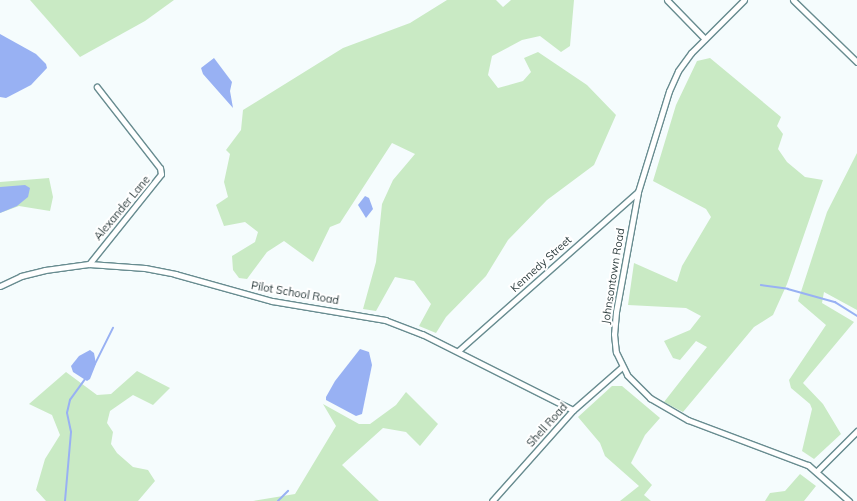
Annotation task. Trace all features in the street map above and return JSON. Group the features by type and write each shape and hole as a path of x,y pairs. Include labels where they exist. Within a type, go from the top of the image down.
{"street":[{"path":"667,0 705,39"},
{"name":"Johnsontown Road","path":"744,0 684,62 669,91 638,192 614,334 616,352 622,367 644,393 668,410 710,429 799,460 818,471 849,501"},
{"path":"793,0 857,62"},
{"name":"Alexander Lane","path":"88,264 161,174 160,168 97,87"},
{"name":"Kennedy Street","path":"458,351 638,192"},
{"name":"Pilot School Road","path":"0,286 21,276 45,270 88,264 146,268 204,281 272,301 385,320 458,351 573,410"},
{"name":"Shell Road","path":"492,501 573,410 622,367"},
{"path":"818,471 857,431"}],"green space":[{"path":"30,0 174,0 145,21 80,57"},
{"path":"447,0 496,0 503,7 511,0 574,0 570,46 561,52 540,36 522,40 492,56 488,75 498,88 523,81 531,72 524,58 538,52 587,85 616,115 594,165 547,200 508,240 486,276 446,317 436,333 419,326 431,304 414,281 395,277 376,311 363,309 376,262 382,204 393,180 415,154 392,143 340,223 330,227 313,262 284,241 267,252 247,279 239,278 233,270 232,256 255,242 258,232 245,222 224,226 216,205 228,197 224,182 230,154 226,150 241,130 243,110 343,48 410,23"},
{"path":"710,58 781,117 777,126 783,134 778,149 787,162 805,177 823,180 787,284 773,315 754,327 683,412 664,402 707,347 696,341 680,360 673,358 664,341 690,330 701,316 686,308 628,305 634,263 677,282 682,266 711,217 706,209 653,181 676,105 697,61"},
{"path":"857,153 857,310 824,292 822,303 854,322 803,383 823,404 841,434 814,459 802,451 812,409 810,404 791,388 789,380 826,325 798,301 827,212"},
{"path":"49,178 53,197 50,211 19,206 0,213 0,182"},
{"path":"137,371 170,388 153,405 133,395 110,411 107,423 113,432 111,444 117,453 133,467 148,470 155,481 138,501 46,501 36,490 45,459 60,435 52,415 29,404 66,372 97,395 111,394"},
{"path":"612,386 622,386 660,418 645,435 631,463 652,485 644,495 651,501 620,501 639,486 605,456 600,443 578,417"},
{"path":"406,392 438,424 420,446 406,432 383,428 342,465 379,501 253,501 295,494 336,426 323,404 359,424 370,424 396,405"},
{"path":"800,474 816,486 804,501 765,501 770,493 785,491"}],"water":[{"path":"0,34 36,54 46,64 47,68 31,85 6,98 0,97"},
{"path":"214,58 232,82 230,91 233,108 203,74 201,68"},
{"path":"25,185 30,188 28,197 17,206 0,213 0,187"},
{"path":"365,196 369,198 373,209 366,218 358,205"},
{"path":"360,349 369,352 372,365 362,414 356,416 326,400 326,397 335,381"},
{"path":"90,350 94,353 96,364 90,379 87,381 73,372 71,366 79,356"}],"waterway":[{"path":"761,285 788,289 835,302 857,316"},
{"path":"95,364 113,328"},
{"path":"65,501 71,432 67,413 70,400 85,379"},
{"path":"278,501 288,491"}]}
